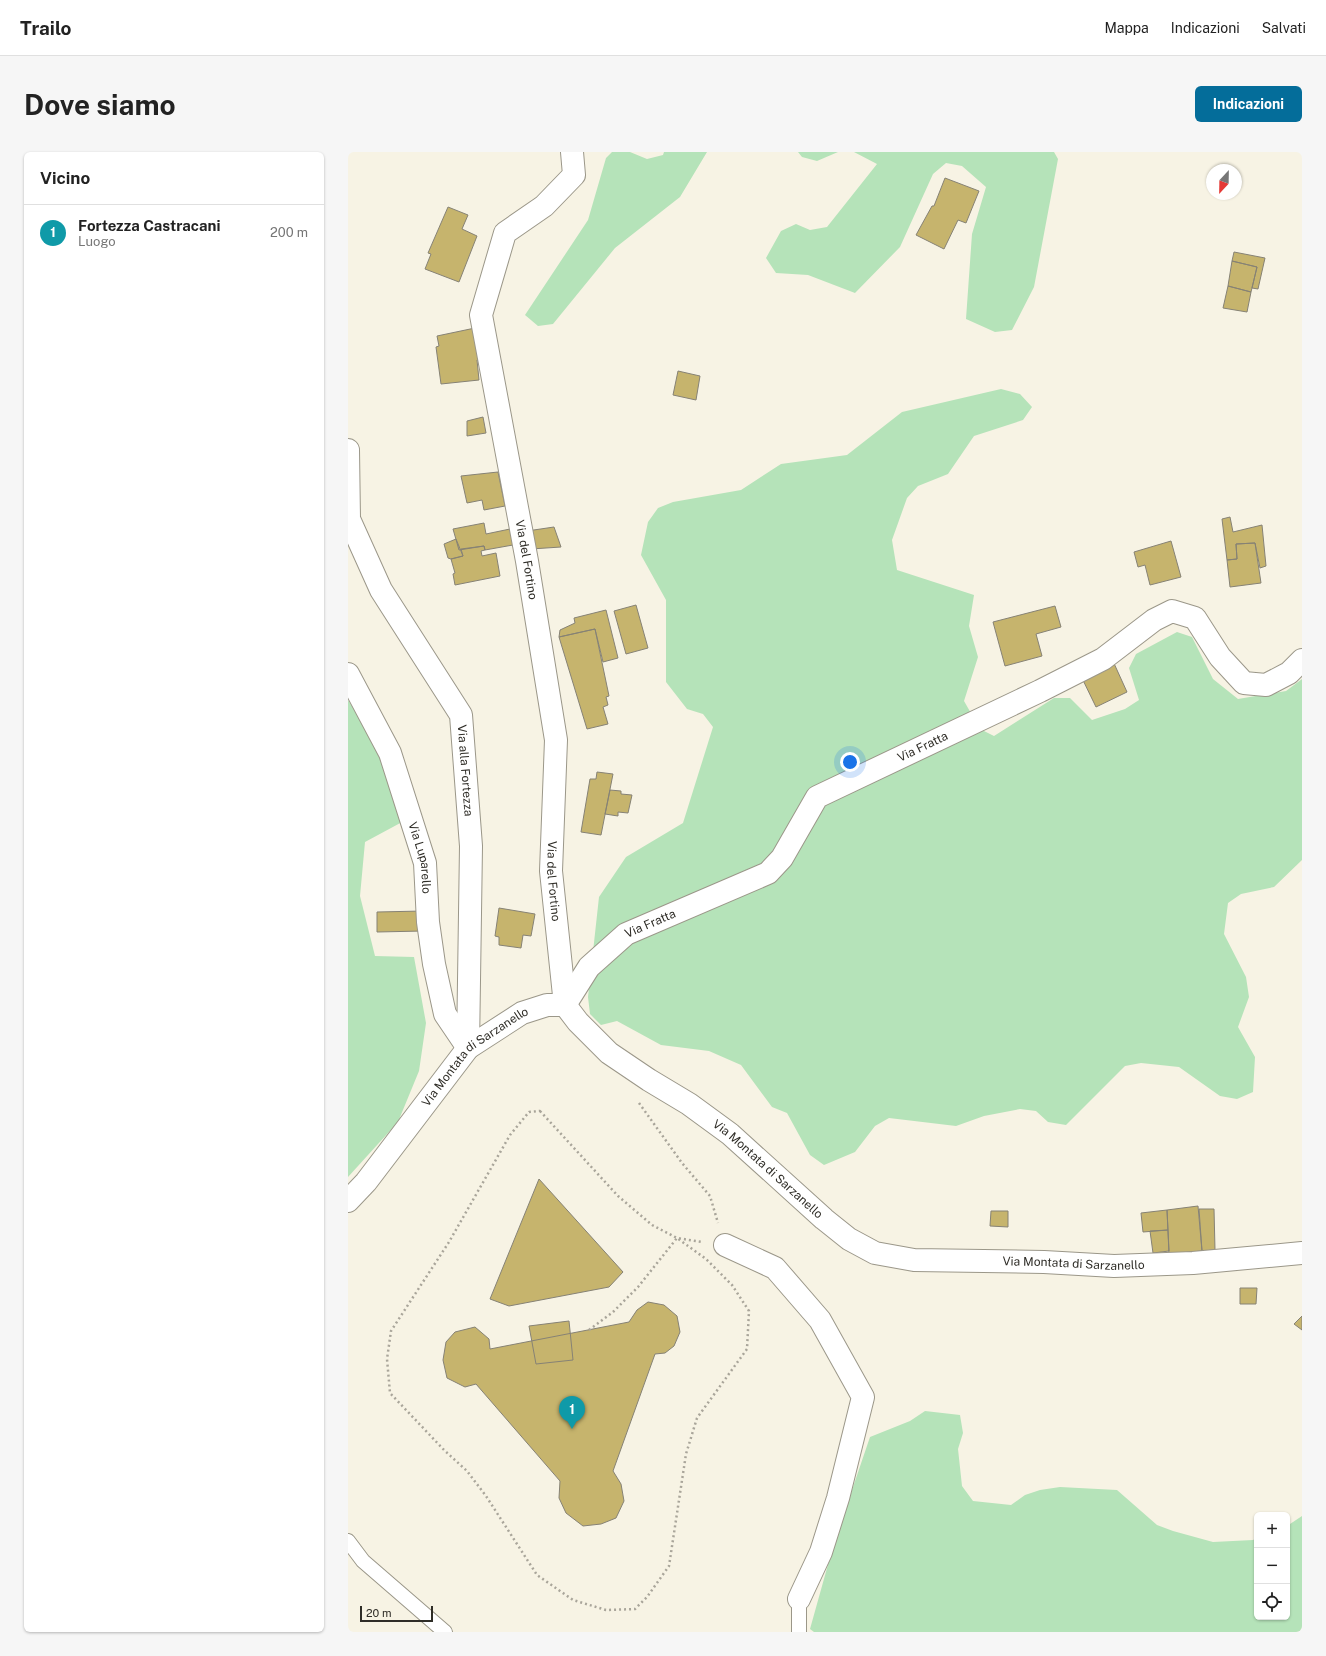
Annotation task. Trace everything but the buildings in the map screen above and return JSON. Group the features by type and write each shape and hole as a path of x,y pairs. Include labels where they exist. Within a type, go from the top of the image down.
{"street":[{"name":"Via del Fortino","path":"565,1005 551,871 556,740 527,560 481,315 505,233 544,206 574,175 572,152"},
{"name":"Via alla Fortezza","path":"348,450 349,519 381,590 461,715 471,846 468,1048"},
{"name":"Via Fratta","path":"565,1005 589,967 626,934 768,873 782,858 817,797 1040,691 1104,658 1154,620 1172,611 1195,618 1220,657 1244,683 1266,685 1288,673 1302,660"},
{"name":"Via Luparello","path":"348,674 390,753 424,863 428,922 433,957 445,1014 468,1048"},
{"name":"Via Montata di Sarzanello","path":"348,1201 366,1182 468,1048 522,1013 547,1005 565,1005 578,1022 609,1053 649,1080 689,1104 730,1134 830,1224 849,1239 875,1252 914,1260 1044,1262 1114,1266 1208,1262 1302,1253"},
{"path":"725,1245 775,1268 820,1320 863,1398 838,1498 821,1552 799,1599"}],"lane":[{"path":"348,1541 363,1561 445,1632"},
{"path":"799,1599 799,1632"}],"path":[{"path":"636,1100 682,1162 710,1196 725,1245 678,1238 652,1225 618,1196 540,1111 528,1112 510,1135 449,1242 391,1331 387,1359 390,1393 444,1450 468,1471 537,1575 573,1600 606,1610 634,1609 647,1597 669,1566 686,1454 697,1418 747,1349 748,1310 732,1285 706,1259 678,1238"},
{"path":"589,1330 613,1312 638,1287 678,1238"}],"green space":[{"path":"612,152 630,152 647,159 663,155 664,152 707,152 680,197 615,248 553,324 538,326 525,315 588,220 606,158"},
{"path":"798,152 838,152 817,161 802,157"},
{"path":"854,152 1054,152 1058,159 1034,287 1012,330 995,332 966,319 972,234 986,187 962,166 946,163 933,174 900,247 855,293 808,275 776,273 766,258 781,231 796,224 810,230 827,227 877,164"},
{"path":"1001,389 1020,394 1032,407 1023,420 974,436 948,474 918,486 907,498 892,540 897,570 974,595 969,626 978,657 964,701 980,729 994,736 1054,698 1070,698 1092,720 1125,709 1139,700 1129,668 1136,654 1177,632 1192,637 1213,679 1238,699 1286,691 1302,679 1302,860 1274,887 1241,894 1228,903 1224,934 1246,977 1249,997 1238,1027 1255,1057 1253,1092 1237,1099 1220,1096 1179,1067 1141,1063 1125,1066 1066,1125 1048,1122 1036,1111 1020,1109 984,1116 956,1126 889,1118 875,1126 855,1152 824,1165 810,1155 787,1113 772,1107 741,1065 709,1051 661,1045 617,1021 601,1025 590,1014 588,997 599,897 626,857 683,823 713,727 703,714 687,709 666,682 666,600 641,555 648,522 658,508 673,502 741,490 781,464 847,455 902,412"},
{"path":"348,700 385,758 404,821 365,842 360,896 375,956 414,957 426,1023 419,1071 398,1122 348,1177"},
{"path":"925,1411 960,1415 963,1433 958,1449 962,1486 973,1501 1011,1505 1025,1495 1040,1490 1060,1487 1117,1490 1157,1525 1173,1531 1213,1542 1254,1540 1254,1620 1290,1620 1290,1524 1302,1516 1302,1632 814,1632 810,1629 834,1543 870,1437 910,1421"}],"place":[{"name":"Fortezza Castracani","path":"572,1429"}]}
